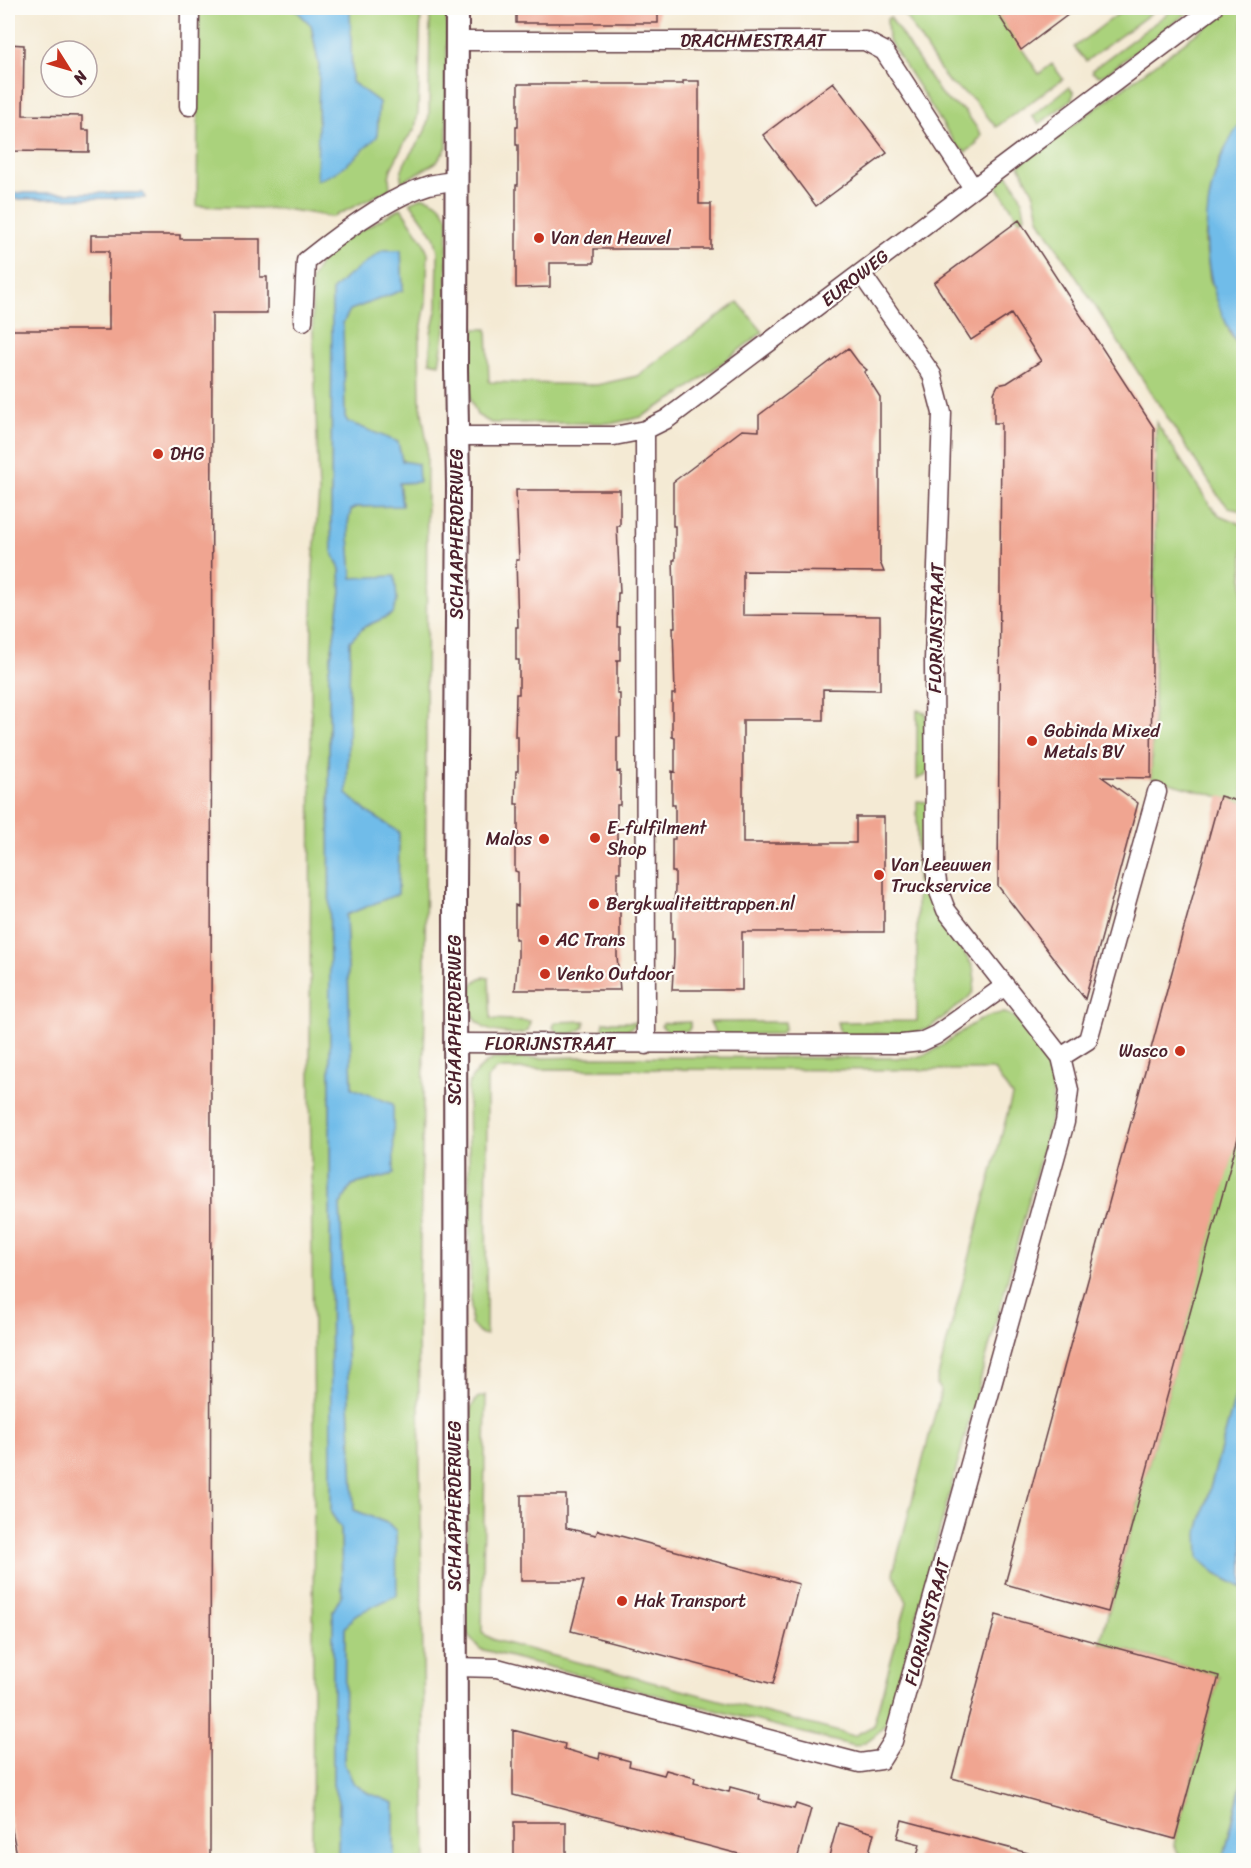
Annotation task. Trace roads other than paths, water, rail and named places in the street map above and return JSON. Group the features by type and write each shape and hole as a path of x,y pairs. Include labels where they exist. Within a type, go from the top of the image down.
{"street":[{"path":"189,106 190,8"},
{"name":"SCHAAPHERDERWEG","path":"456,1860 455,1043 458,8"},
{"name":"EUROWEG","path":"457,436 614,436 645,430 667,419 1213,8"},
{"name":"DRACHMESTRAAT","path":"457,41 865,41 884,51 973,188"},
{"path":"303,321 306,261 341,232 402,197 429,185 457,180"},
{"name":"FLORIJNSTRAAT","path":"455,1667 497,1668 860,1763 881,1760 893,1742 1065,1122 1069,1090 1061,1057 946,910 938,889 935,868 934,660 942,413 932,375 861,273"},
{"path":"645,430 646,1045"},
{"path":"1061,1057 1088,1040 1157,792"},
{"name":"FLORIJNSTRAAT","path":"455,1043 881,1045 921,1042 936,1035 1005,986"}],"water":[{"path":"294,8 350,8 352,82 379,102 377,137 342,168 317,180 319,66 311,25"},
{"path":"1243,119 1243,352 1227,325 1216,296 1209,266 1206,235 1208,205 1215,175 1227,146"},
{"path":"8,193 143,193 145,198 8,199"},
{"path":"383,250 401,250 403,290 350,310 343,323 345,417 348,422 398,442 402,461 418,464 419,482 399,483 402,506 356,507 351,510 348,523 352,578 395,576 397,600 393,614 364,627 350,641 347,794 367,812 399,832 398,894 346,915 352,1088 393,1104 394,1174 352,1185 340,1205 354,1510 389,1524 396,1531 397,1595 355,1615 345,1628 344,1764 354,1784 368,1793 394,1803 394,1860 338,1860 339,1804 333,1785 333,1611 342,1594 341,1528 331,1513 329,670 341,592 340,569 332,551 331,524 332,291 345,278"},
{"path":"1243,1369 1243,1588 1216,1574 1199,1558 1198,1532"},
{"path":"1243,1779 1243,1860 1223,1860"}],"place":[{"name":"Van den Heuvel","path":"539,238"},
{"name":"DHG","path":"158,454"},
{"name":"Gobinda Mixed Metals BV","path":"1032,741"},
{"name":"E-fulfilment Shop","path":"595,838"},
{"name":"Malos","path":"544,839"},
{"name":"Van Leeuwen Truckservice","path":"879,875"},
{"name":"Bergkwaliteittrappen.nl","path":"594,904"},
{"name":"AC Trans","path":"544,940"},
{"name":"Venko Outdoor","path":"545,974"},
{"name":"Wasco","path":"1180,1051"},
{"name":"Hak Transport","path":"622,1601"}]}
